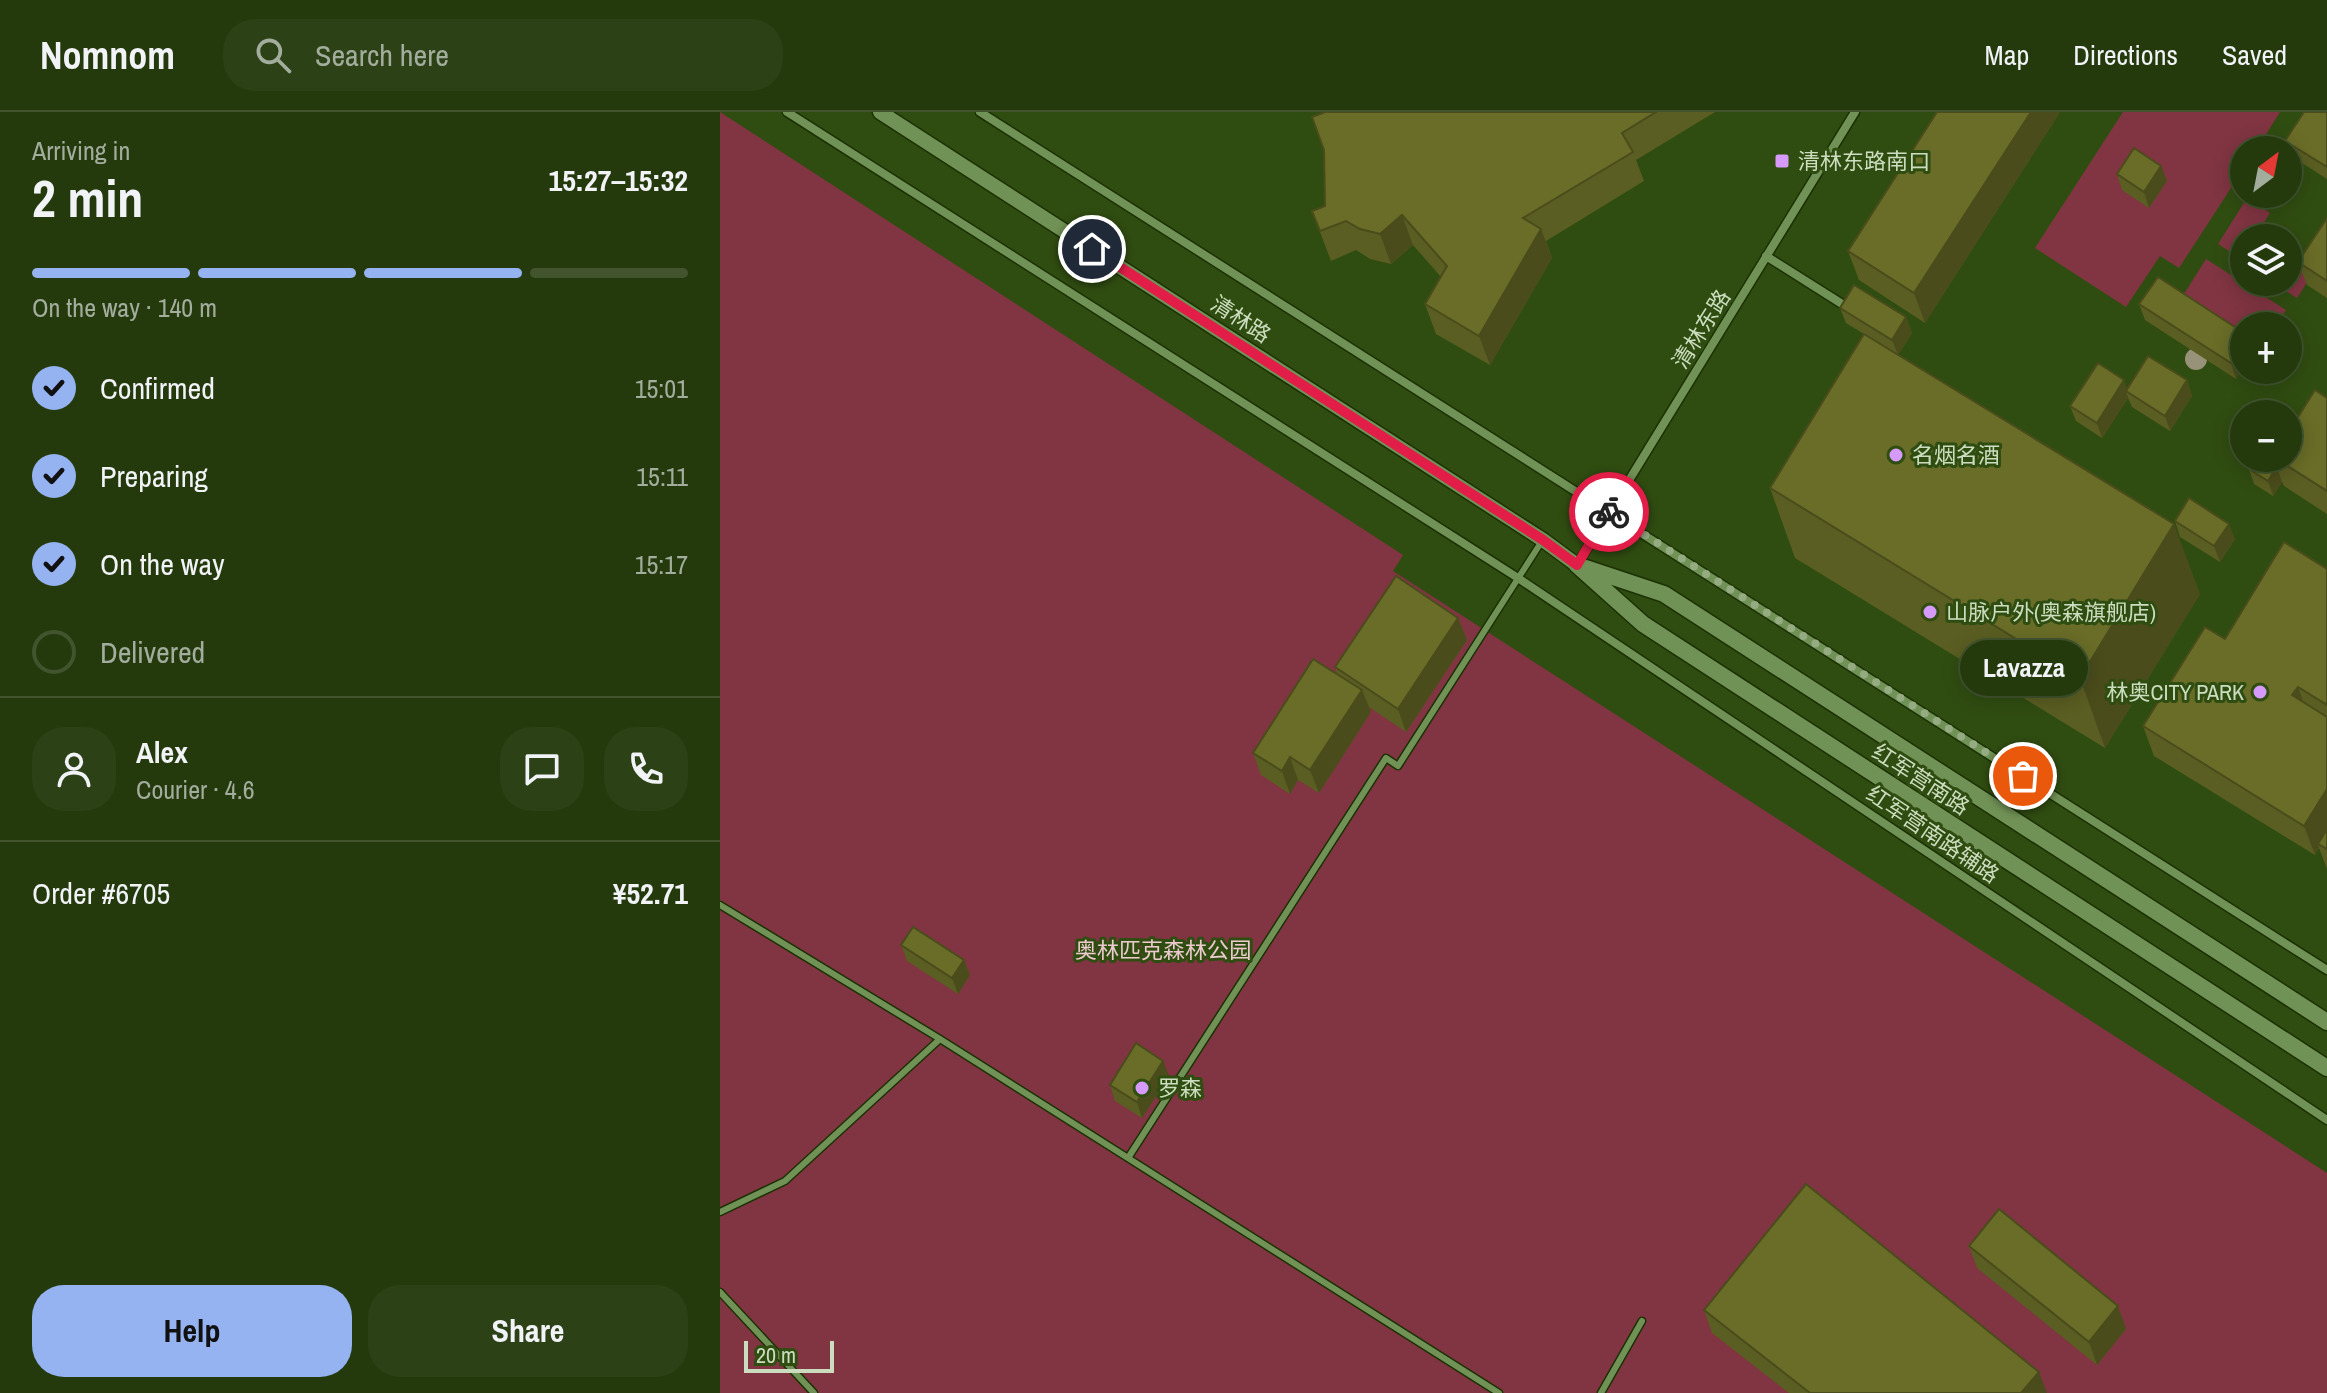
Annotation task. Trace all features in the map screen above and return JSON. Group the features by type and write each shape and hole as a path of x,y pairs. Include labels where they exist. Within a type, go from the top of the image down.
{"main road":[{"name":"红军营南路","path":"1577,565 1664,594 2327,1022"},
{"name":"红军营南路","path":"1577,565 1643,624 2327,1068"}],"street":[{"name":"红军营南路辅路","path":"787,112 1518,578 2327,1120"},
{"name":"清林路","path":"880,112 1543,540 1577,565"},
{"path":"980,112 2327,970"},
{"name":"清林东路","path":"1577,565 1855,112"},
{"path":"1766,256 1853,311"}],"lane":[{"path":"1128,1158 1386,758 1398,766 1543,540"},
{"path":"720,905 940,1039 1499,1393"},
{"path":"720,1212 785,1181 940,1039"},
{"path":"720,1292 814,1393"},
{"path":"1601,1393 1642,1321"}],"green space":[{"name":"奥林匹克森林公园","path":"720,112 1403,555 1393,571 2327,1173 2327,1393 720,1393"},
{"path":"2123,112 2280,112 2265,136 2230,136 2230,190 2179,268 2160,256 2126,307 2035,248"},
{"path":"2241,208 2262,208 2270,213 2263,224 2231,224"},
{"path":"2327,223 2327,251 2302,290 2302,262"},
{"path":"2230,225 2230,252 2218,244"},
{"path":"2206,259 2230,274 2230,296 2264,296 2286,310 2230,312 2230,323 2184,294"}],"building":[{"path":"1325,112 1656,112 1622,133 1633,152 1523,218 1541,229 1479,336 1425,304 1447,266 1402,215 1380,234 1360,229 1346,221 1320,231 1312,211 1325,206 1324,150 1312,117"},
{"path":"1937,112 2031,112 1914,293 1848,251"},
{"path":"2304,112 2327,112 2327,167 2302,152 2302,136 2288,136"},
{"path":"2134,148 2161,166 2144,192 2117,174"},
{"path":"2327,218 2327,281 2302,265 2302,256"},
{"path":"2158,277 2230,324 2230,362 2139,304"},
{"path":"1854,285 1906,317 1892,340 1840,308"},
{"path":"1864,334 2174,524 2080,678 1770,488"},
{"path":"2148,356 2187,380 2165,416 2126,391"},
{"path":"2098,363 2124,380 2097,423 2070,406"},
{"path":"2315,390 2327,398 2327,491 2297,472 2302,472 2302,411"},
{"path":"2254,472 2273,472 2268,481"},
{"path":"2189,498 2229,524 2214,546 2175,521"},
{"name":"林奥CITY PARK","path":"2284,542 2327,569 2327,705 2298,687 2292,695 2327,717 2327,789 2304,826 2143,726 2205,627 2225,639"},
{"path":"1396,576 1458,618 1398,709 1335,667"},
{"path":"1313,659 1362,690 1310,770 1290,757 1282,771 1253,753"},
{"path":"2327,829 2327,849 2318,844"},
{"path":"913,927 964,960 952,978 901,945"},
{"path":"1136,1043 1163,1061 1137,1102 1110,1085"},
{"path":"1806,1184 2039,1372 2021,1393 1810,1393 1704,1310"},
{"path":"1999,1209 2118,1306 2089,1342 1969,1246"}],"way so far":[{"path":"1609,512 2023,776"}],"place":[{"name":"清林东路南口","path":"1782,161"},
{"name":"名烟名酒","path":"1896,455"},
{"name":"山脉户外(奥森旗舰店)","path":"1930,612"},
{"name":"林奥CITY PARK","path":"2260,692"},
{"name":"Lavazza","path":"2023,776"},
{"name":"罗森","path":"1142,1088"}],"route":[{"path":"1092,249 1577,565 1609,512"}]}
